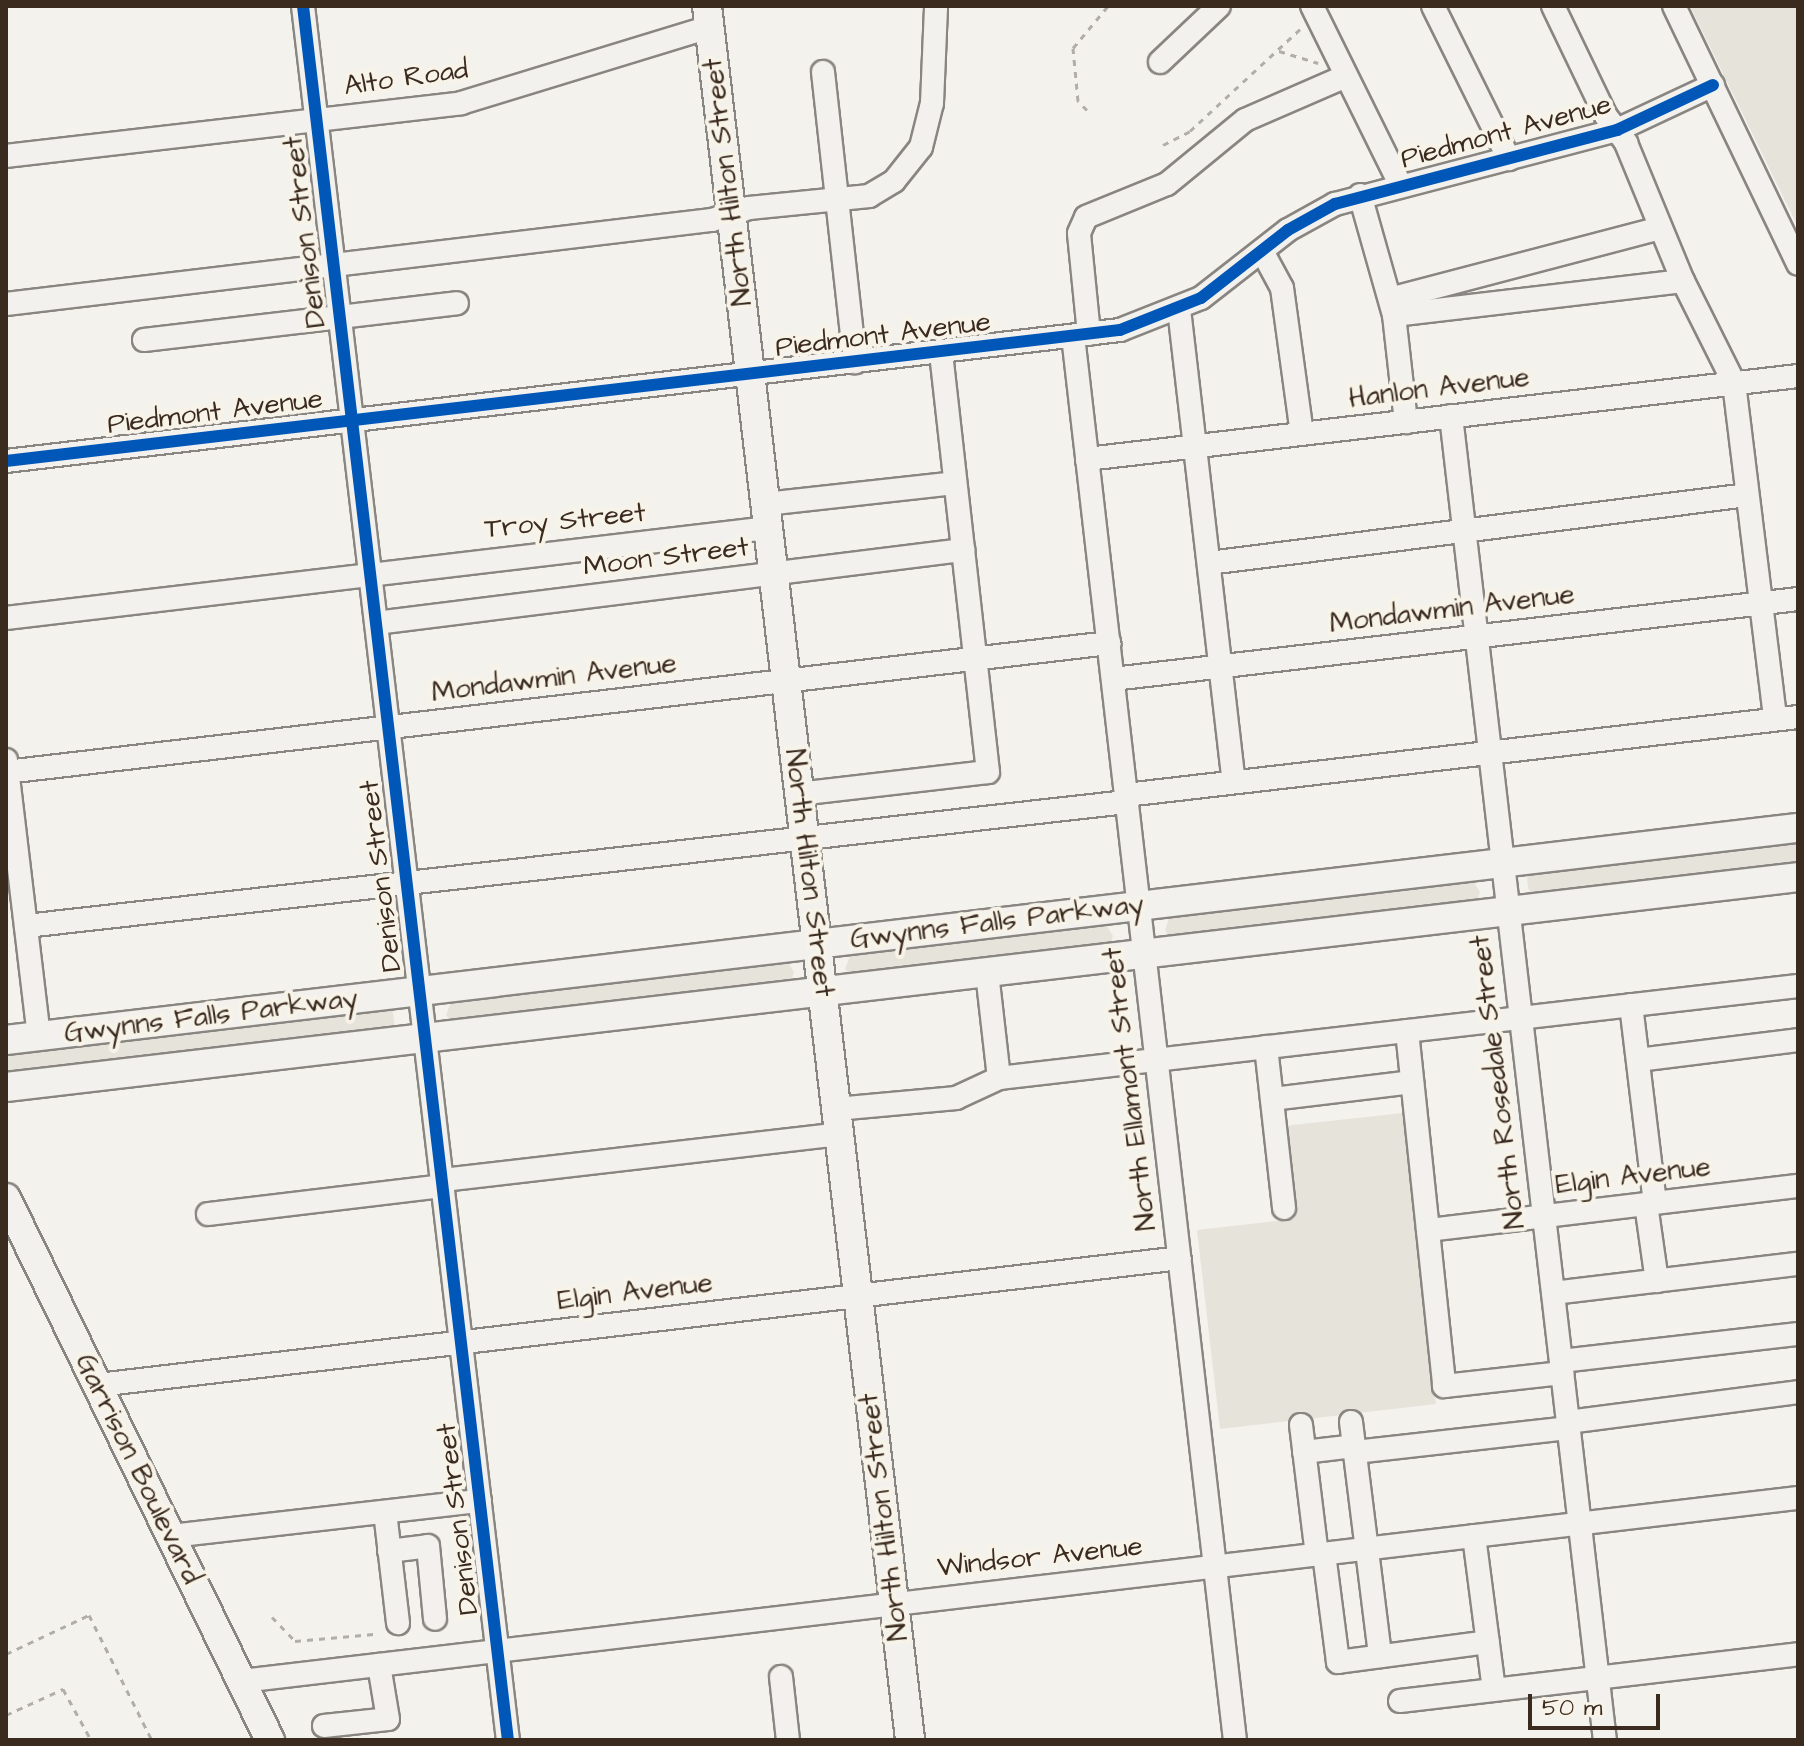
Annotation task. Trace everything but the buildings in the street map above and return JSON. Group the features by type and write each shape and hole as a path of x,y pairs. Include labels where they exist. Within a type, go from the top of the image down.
{"main road":[{"name":"North Hilton Street","path":"708,16 910,1740"},
{"name":"Gwynns Falls Parkway","path":"6,1040 1798,828"},
{"name":"Gwynns Falls Parkway","path":"6,1087 1798,877"},
{"name":"Garrison Boulevard","path":"6,1198 270,1740"}],"street":[{"name":"Denison Street","path":"303,6 508,1740"},
{"path":"6,304 732,215 749,208 878,193 903,172 921,147 932,103 936,6"},
{"path":"1160,62 1219,6"},
{"path":"1433,6 1509,159"},
{"path":"1553,6 1617,130 1683,281 1734,383 1775,719"},
{"path":"1674,6 1798,264"},
{"path":"1305,14 1401,186"},
{"name":"Alto Road","path":"6,156 486,97 708,16"},
{"name":"North Ellamont Street","path":"1235,1740 1087,459 1079,233 1086,217 1167,184 1245,120 1338,71"},
{"path":"823,72 855,362"},
{"name":"Piedmont Avenue","path":"6,461 1120,330 1179,309 1222,285 1313,214 1360,195 1617,130 1713,85"},
{"path":"1360,195 1392,307 1406,422"},
{"path":"1392,307 1660,228"},
{"path":"1262,251 1282,288 1302,434"},
{"path":"1392,307 1683,281"},
{"path":"144,340 457,303"},
{"path":"1179,309 1234,782"},
{"path":"798,794 988,772 941,352"},
{"name":"Hanlon Avenue","path":"1087,459 1798,376"},
{"name":"North Rosedale Street","path":"1451,416 1605,1740"},
{"name":"Troy Street","path":"6,618 370,573 766,516 955,483"},
{"path":"1209,563 1747,495"},
{"name":"Moon Street","path":"376,623 963,550"},
{"name":"Mondawmin Avenue","path":"1113,679 1798,599"},
{"name":"Mondawmin Avenue","path":"6,768 1109,643"},
{"path":"26,926 803,839 1234,782 1798,717"},
{"path":"6,768 39,1036"},
{"path":"987,972 999,1078"},
{"path":"208,1214 443,1183 837,1122 956,1098 999,1078 1798,986"},
{"path":"1631,1005 1657,1281"},
{"path":"1407,1031 1444,1386 1798,1334"},
{"path":"1638,1060 1798,1040"},
{"path":"1266,1047 1284,1208"},
{"path":"1272,1099 1412,1082"},
{"name":"Elgin Avenue","path":"1428,1230 1798,1186"},
{"name":"Elgin Avenue","path":"98,1385 1180,1258"},
{"path":"1553,1293 1798,1264"},
{"path":"1304,1452 1568,1425 1798,1392"},
{"path":"1351,1422 1380,1656"},
{"path":"1301,1425 1338,1662 1488,1642"},
{"name":"Windsor Avenue","path":"242,1681 1798,1498"},
{"path":"171,1536 480,1501"},
{"path":"385,1512 398,1623"},
{"path":"1474,1536 1494,1690"},
{"path":"389,1551 428,1546 435,1619"},
{"path":"1400,1701 1798,1654"},
{"path":"324,1726 388,1719 379,1665"},
{"path":"781,1677 788,1740"}],"path":[{"path":"1087,110 1078,101 1073,48 1108,6"},
{"path":"1163,145 1190,131 1279,51 1300,30 1305,14"},
{"path":"1279,51 1338,71"},
{"path":"6,1654 89,1615 152,1740"},
{"path":"272,1617 295,1641 297,1657"},
{"path":"295,1641 374,1634"},
{"path":"332,1638 333,1653"},
{"path":"6,1715 63,1689 91,1740"}],"shaded area":[{"path":"1690,6 1798,6 1798,227"},
{"path":"1798,837 1798,870 1532,896 1528,887 1527,877 1533,871"},
{"path":"1471,878 1480,892 1477,902 1169,937 1165,930 1171,913"},
{"path":"1104,921 1113,936 1110,945 850,975 845,969 852,951"},
{"path":"785,958 794,972 791,982 451,1021 446,1015 453,997"},
{"path":"392,1006 395,1028 6,1077 6,1048"},
{"path":"1403,1113 1436,1404 1220,1429 1197,1230 1294,1219 1284,1126"}],"cycle path":[{"path":"303,6 508,1740"},
{"path":"6,461 1120,330 1201,298 1288,230 1335,204 1617,130 1713,85"}]}
